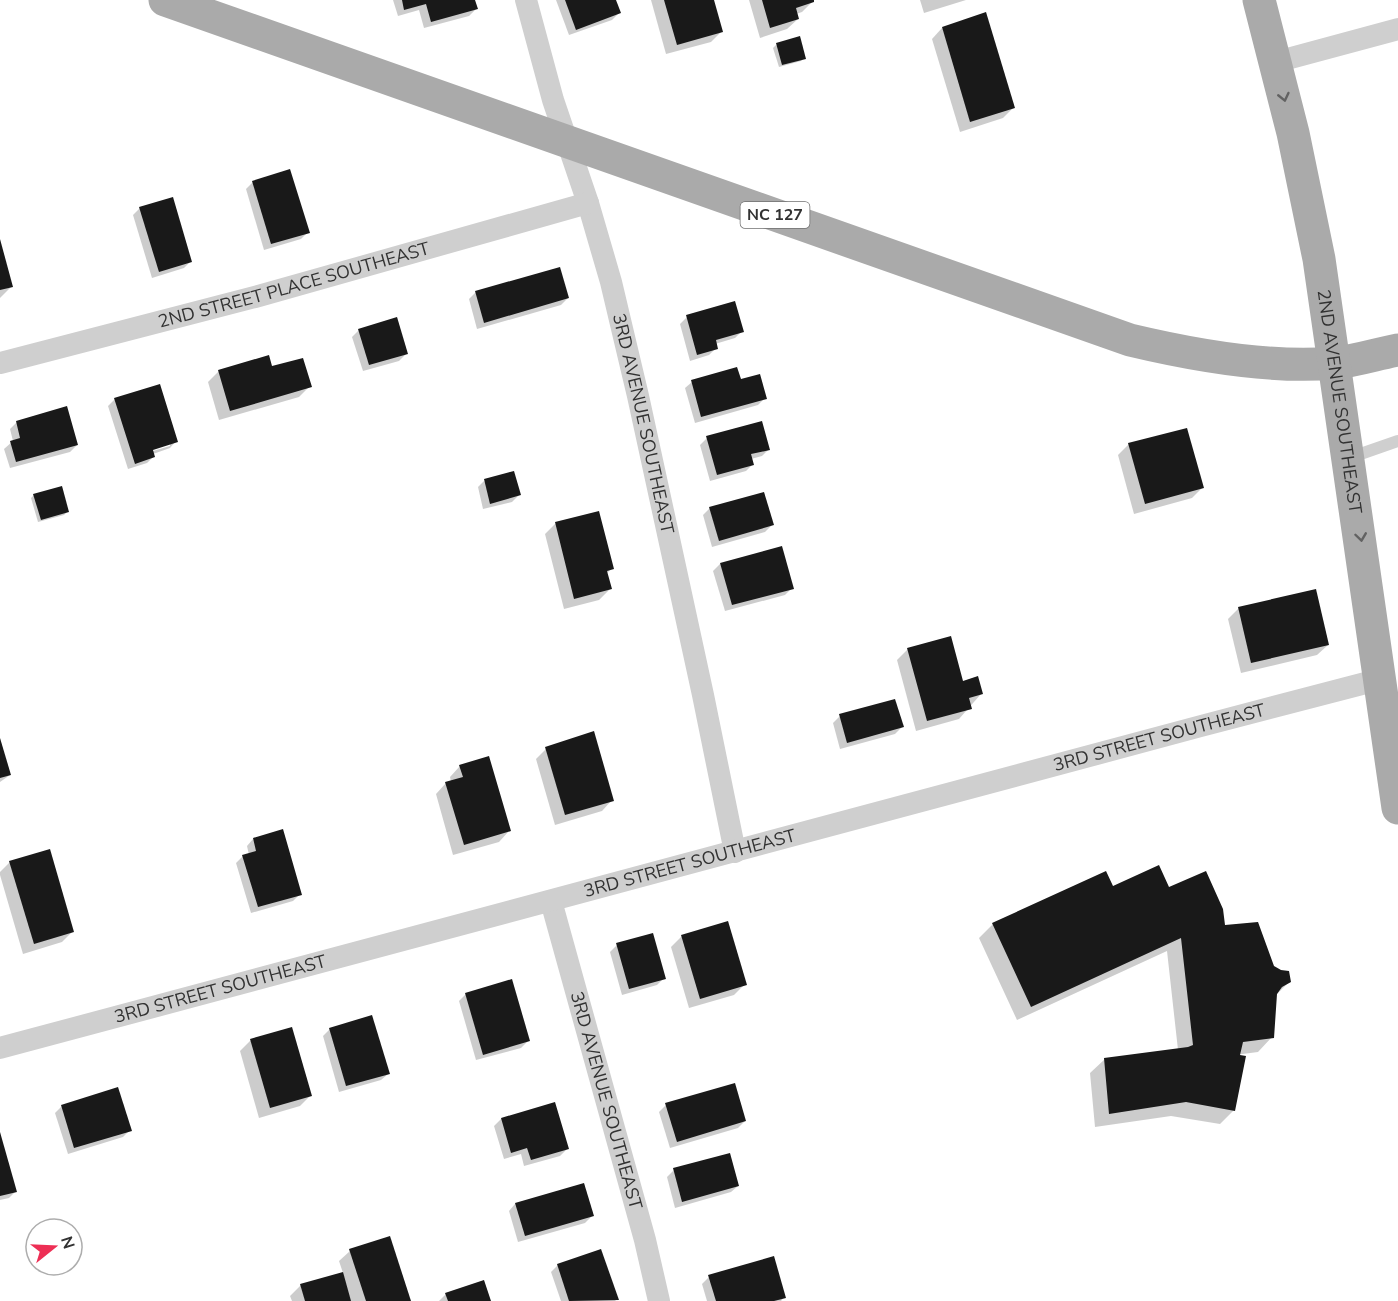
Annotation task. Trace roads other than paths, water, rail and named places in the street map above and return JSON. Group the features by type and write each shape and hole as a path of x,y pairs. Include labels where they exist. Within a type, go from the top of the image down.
{"main road":[{"name":"NC 127","path":"165,0 1130,339 1169,349 1230,359 1291,363 1335,363 1398,350"},
{"name":"2ND AVENUE SOUTHEAST","path":"1259,0 1276,62 1317,247 1382,666 1398,808"}],"street":[{"name":"3RD AVENUE SOUTHEAST","path":"526,0 553,100 588,203 611,282 638,396 735,852"},
{"path":"1276,62 1398,29"},
{"name":"2ND STREET PLACE SOUTHEAST","path":"0,363 266,294 588,203"},
{"name":"3RD STREET SOUTHEAST","path":"0,1048 1201,726 1382,666"},
{"name":"3RD AVENUE SOUTHEAST","path":"551,901 645,1240 659,1301"}],"lane":[{"path":"1349,458 1398,441"}]}
